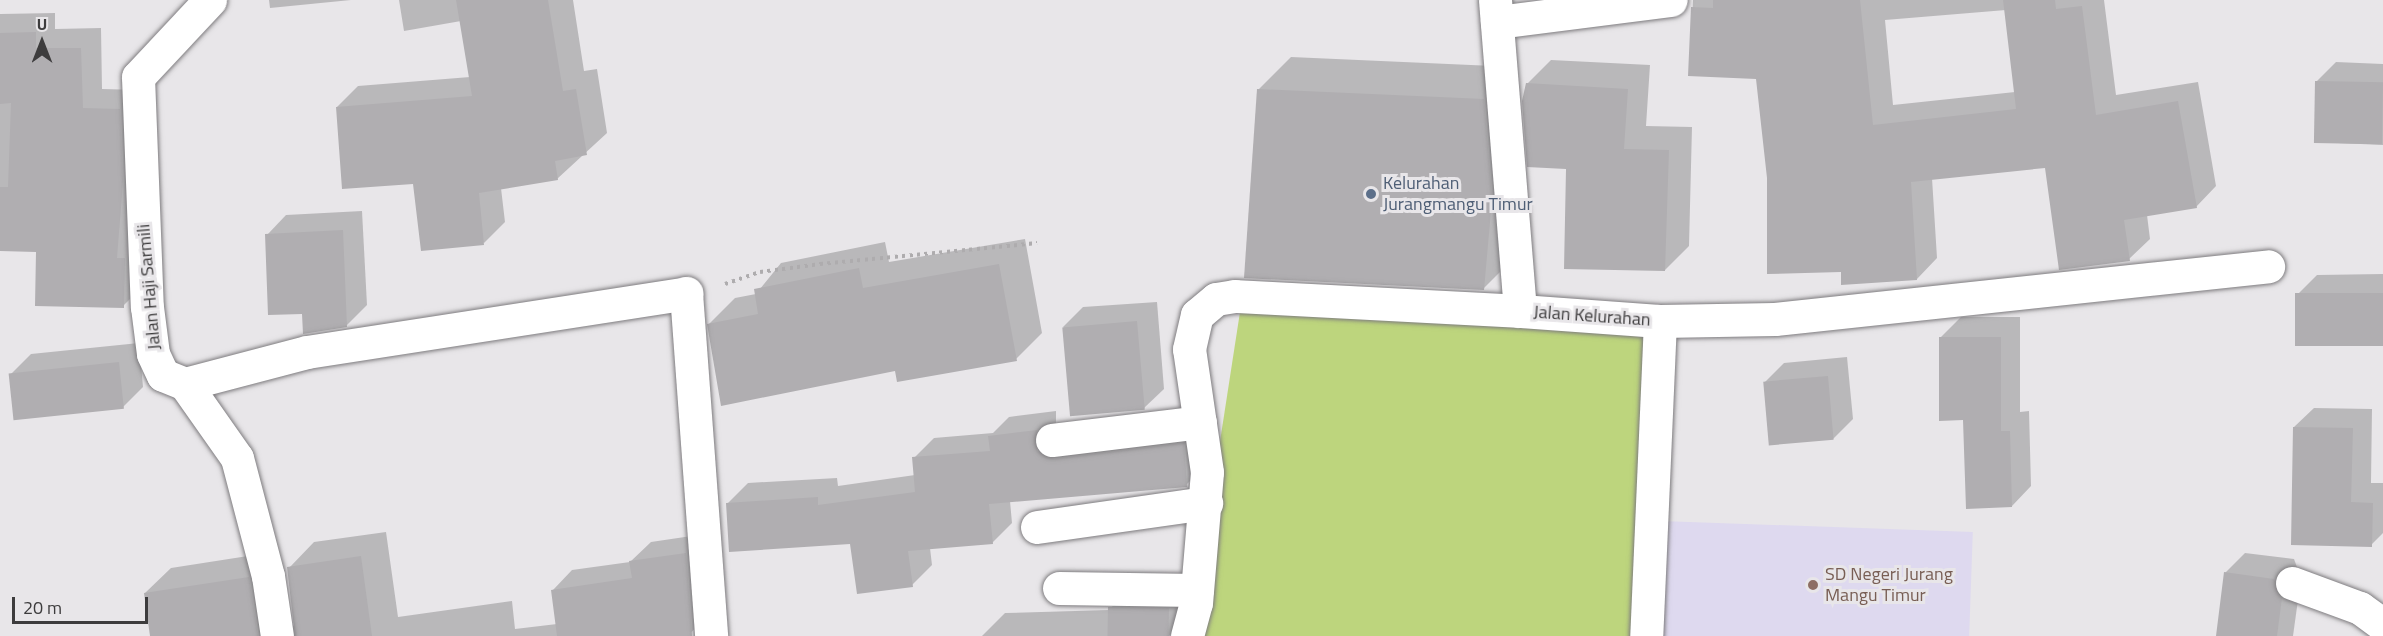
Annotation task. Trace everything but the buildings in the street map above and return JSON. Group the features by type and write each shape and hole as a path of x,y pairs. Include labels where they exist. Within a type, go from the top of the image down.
{"street":[{"name":"Jalan Haji Sarmili","path":"210,0 144,66 136,92 153,354 163,375 185,384 237,458 268,576 277,636"},
{"path":"1496,11 1671,0"},
{"name":"Jalan Kelurahan","path":"1496,11 1520,311 1660,321 1646,636"},
{"path":"1660,321 1786,318 2268,266"},
{"path":"185,384 308,352 686,292 711,636"},
{"path":"1187,636 1197,590 1206,503 1200,422 1189,349 1197,315 1216,299 1235,296 1520,311"},
{"path":"1052,440 1200,422"},
{"path":"1037,527 1206,503"},
{"path":"2292,583 2360,608 2383,625"},
{"path":"1059,588 1197,590"}],"path":[{"path":"686,292 780,269 1037,243"}],"shaded area":[{"name":"SD Negeri Jurang Mangu Timur","path":"1661,521 1973,532 1969,636 1657,636"}],"green space":[{"path":"1242,299 1667,327 1655,636 1190,636"}],"place":[{"name":"Kelurahan Jurangmangu Timur","path":"1371,194"},
{"name":"SD Negeri Jurang Mangu Timur","path":"1813,585"}]}
